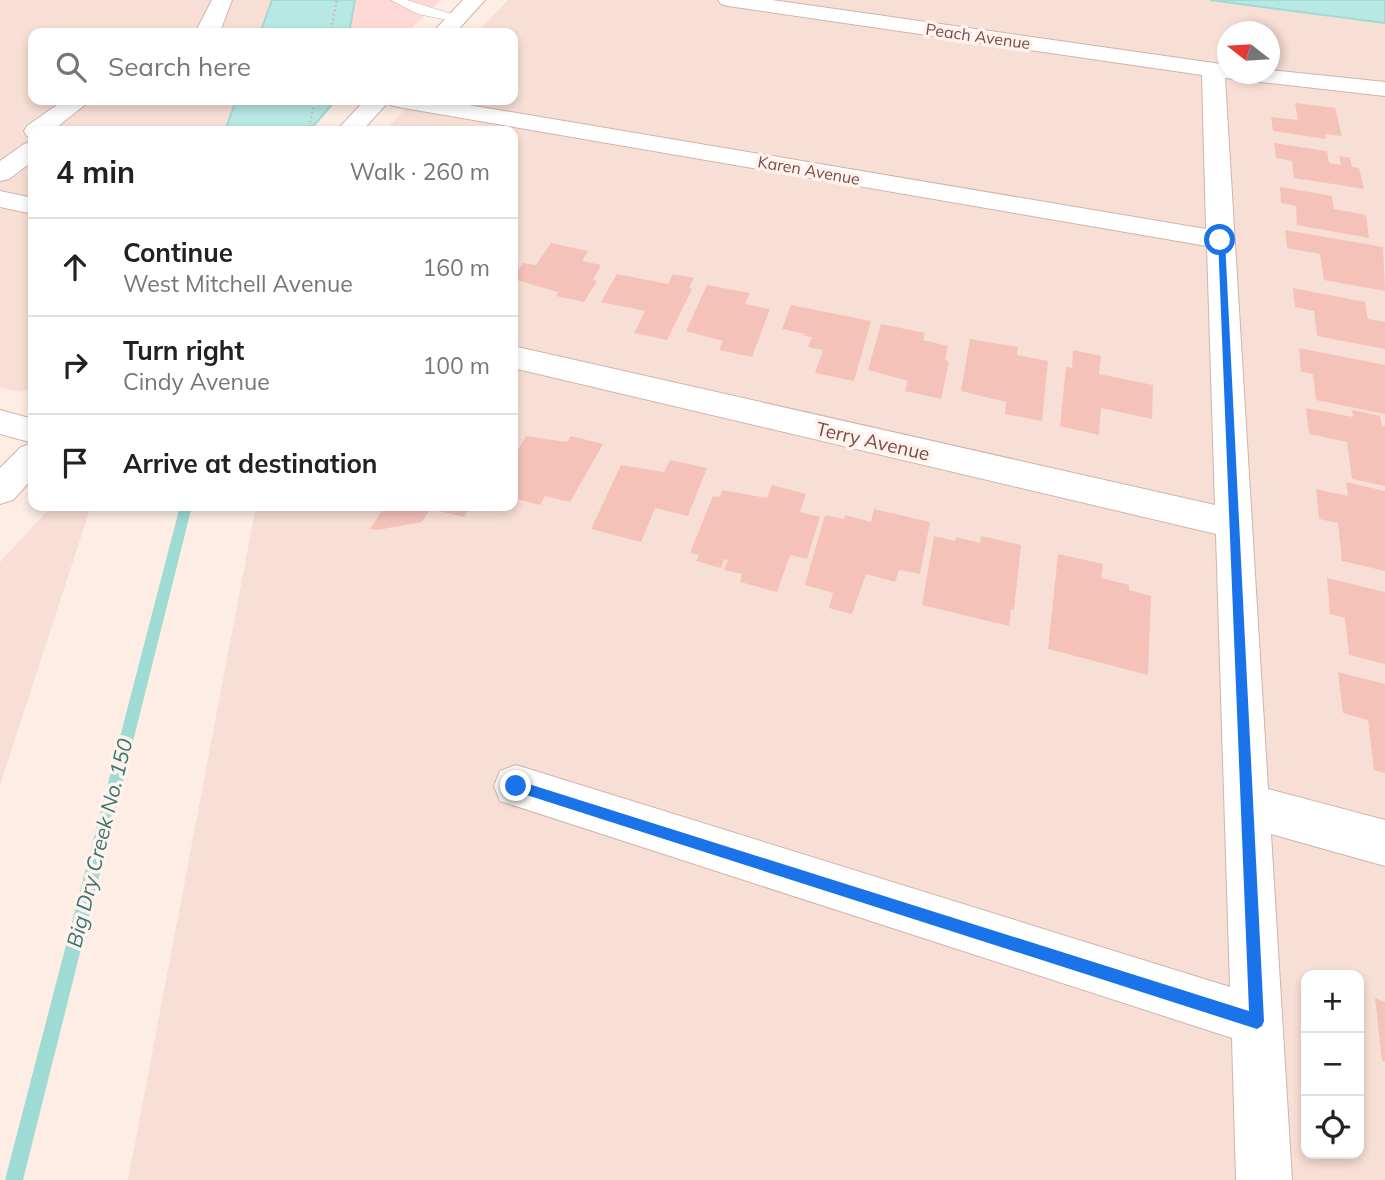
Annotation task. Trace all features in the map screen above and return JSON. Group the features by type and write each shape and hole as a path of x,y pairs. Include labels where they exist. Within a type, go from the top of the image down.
{"street":[{"path":"211,28 222,0"},
{"path":"451,26 475,0"},
{"name":"Peach Avenue","path":"728,0 1217,71"},
{"name":"Peach Avenue","path":"1280,78 1385,89"},
{"path":"1226,84 1220,240 1264,1180"},
{"path":"45,126 72,105"},
{"path":"64,126 93,105"},
{"path":"353,126 374,105"},
{"name":"Karen Avenue","path":"427,105 1220,240"},
{"path":"0,173 24,142"},
{"path":"0,199 28,205"},
{"name":"Terry Avenue","path":"518,358 1234,524"},
{"path":"0,422 28,430"},
{"path":"0,490 28,461"},
{"path":"516,786 1257,1021"},
{"path":"1247,805 1385,843"}],"lane":[{"path":"397,0 451,26"}],"path":[{"path":"331,28 337,0"},
{"path":"309,126 314,105"}],"shaded area":[{"path":"0,0 272,0 262,28 28,28 28,105 234,105 227,126 28,126 28,390 19,392 0,387"},
{"path":"355,0 441,0 411,28 350,28"},
{"path":"508,0 1210,0 1385,23 1385,1180 128,1180 255,511 518,511 518,126 389,126 409,105 518,105 518,28 481,28"},
{"path":"47,511 89,511 0,785 0,562"}],"water":[{"path":"272,0 355,0 350,28 262,28"},
{"path":"1210,0 1385,0 1385,23"},
{"path":"234,105 332,105 313,126 227,126"}],"building":[{"path":"1295,103 1335,108 1342,136 1325,134 1326,139 1273,131 1271,117 1298,120"},
{"path":"1274,143 1327,151 1329,163 1341,165 1339,156 1350,158 1352,167 1359,168 1364,189 1294,178 1292,161 1276,158"},
{"path":"1280,187 1332,196 1334,209 1366,215 1369,238 1297,225 1296,206 1281,203"},
{"path":"1285,230 1383,247 1385,291 1324,280 1320,254 1287,248"},
{"path":"551,243 588,251 582,261 601,265 593,280 597,281 584,302 556,296 558,292 518,280 518,271 523,263 536,265"},
{"path":"617,274 668,284 673,274 694,278 689,288 692,289 667,340 634,333 645,311 601,302"},
{"path":"707,285 750,293 745,304 770,309 752,357 719,350 723,341 686,331"},
{"path":"1293,288 1365,302 1368,319 1385,322 1385,349 1317,336 1314,311 1295,307"},
{"path":"791,305 871,321 854,381 815,373 823,350 808,347 812,337 782,329"},
{"path":"881,324 925,333 923,340 948,346 945,360 949,361 941,399 905,391 908,381 868,370"},
{"path":"970,339 1018,347 1017,355 1048,361 1042,421 1005,414 1006,402 961,391"},
{"path":"1299,348 1385,365 1385,414 1316,400 1313,374 1301,372"},
{"path":"1073,350 1101,356 1099,374 1153,385 1152,419 1101,408 1099,435 1060,426 1066,367 1072,368"},
{"path":"1306,408 1353,417 1352,410 1380,416 1382,426 1385,426 1385,486 1352,479 1347,442 1309,434"},
{"path":"526,436 567,442 571,436 603,444 570,502 545,496 540,505 518,499 518,450"},
{"path":"670,460 707,468 688,516 655,508 641,542 591,529 621,465 664,472"},
{"path":"1346,482 1385,491 1385,571 1342,561 1338,523 1319,519 1316,489 1348,496"},
{"path":"772,485 806,494 800,512 820,517 807,559 790,555 777,592 740,582 742,574 724,570 728,560 724,559 721,568 696,561 699,555 690,553 713,496 720,497 722,490 767,498"},
{"path":"874,509 930,522 920,574 899,570 895,582 866,574 852,614 829,608 833,593 805,585 825,515 844,519 845,515 871,522"},
{"path":"382,511 429,511 422,522 370,529"},
{"path":"438,511 468,511 464,517"},
{"path":"934,536 955,541 956,537 980,543 981,536 1021,545 1014,610 1011,609 1009,626 922,605"},
{"path":"1058,554 1103,564 1101,578 1129,585 1129,590 1151,596 1148,675 1048,649"},
{"path":"1327,578 1385,592 1385,664 1349,655 1345,618 1330,614"},
{"path":"1338,672 1385,684 1385,773 1374,770 1368,720 1343,713"},
{"path":"1375,998 1385,1002 1385,1061 1382,1061"}],"waterway":[{"name":"Big Dry Creek No. 150","path":"14,1180 185,511"}],"route":[{"path":"516,786 1257,1021 1220,240"}]}
